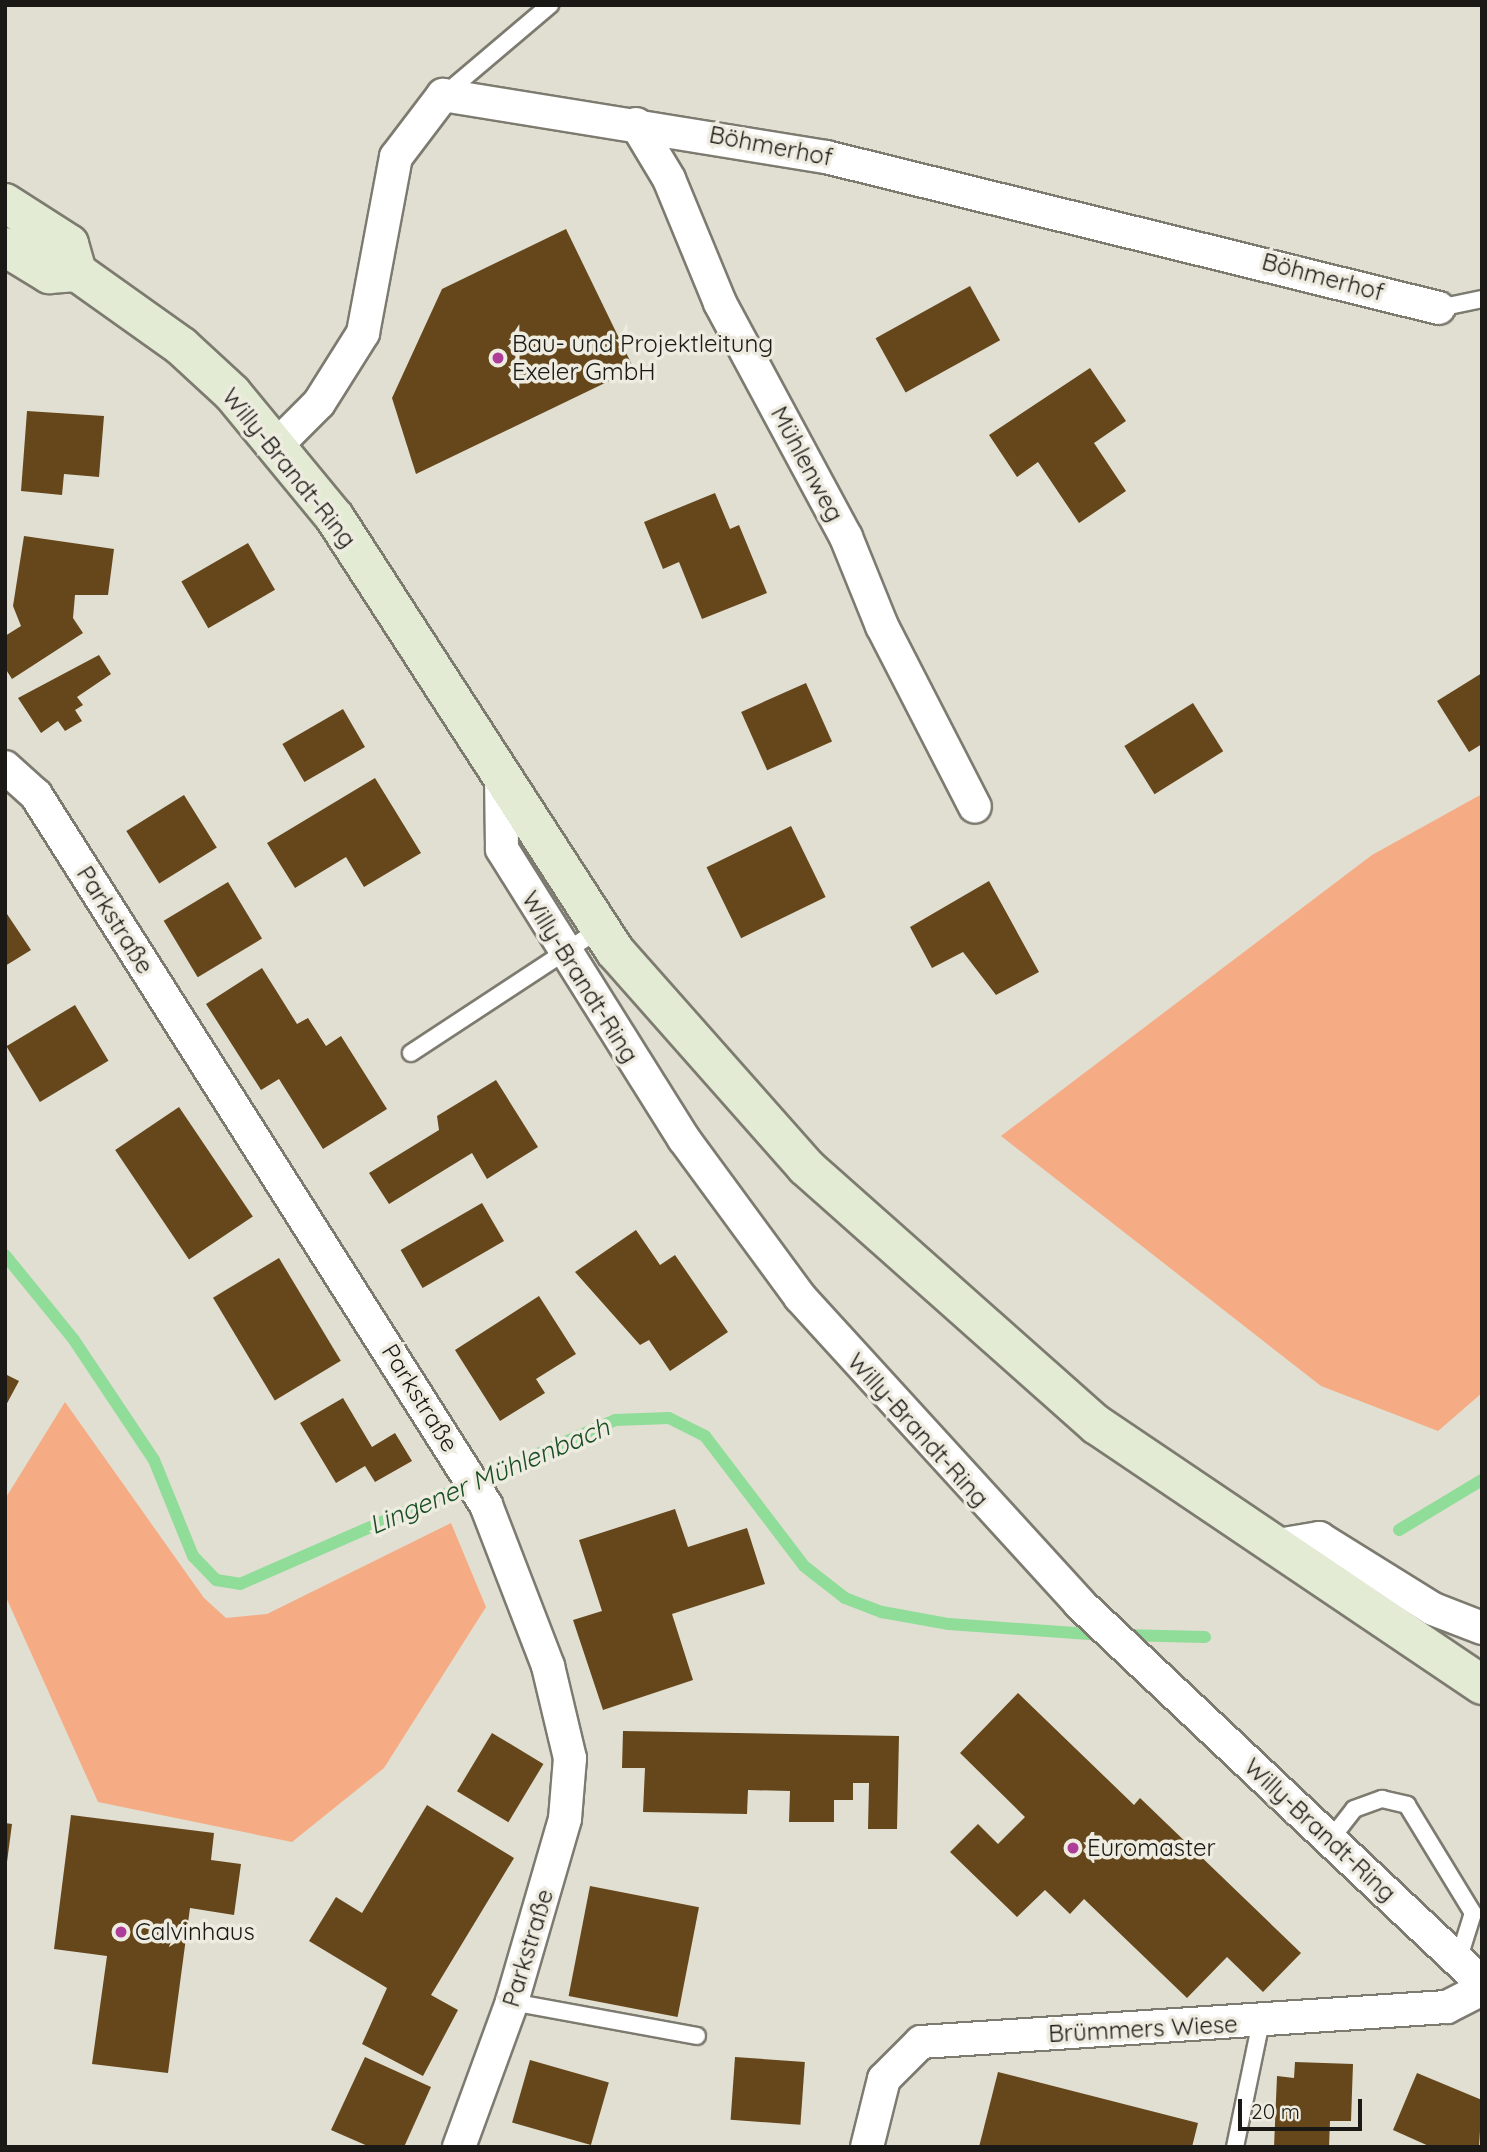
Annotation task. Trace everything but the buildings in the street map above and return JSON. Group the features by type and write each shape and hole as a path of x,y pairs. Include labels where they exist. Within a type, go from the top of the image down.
{"main road":[{"path":"5,203 69,244 77,272 49,274 5,247"},
{"name":"Willy-Brandt-Ring","path":"77,272 181,346 277,445 335,518 600,929 729,1086 886,1242 1097,1425 1272,1546 1482,1685"}],"street":[{"name":"Böhmerhof","path":"443,96 636,124 826,156 1438,308"},
{"path":"277,445 319,403 363,333 396,157 443,96"},
{"name":"Mühlenweg","path":"636,124 670,179 720,303 846,537 882,626 975,807"},
{"name":"Parkstraße","path":"5,767 36,795 486,1505 548,1666 570,1758 565,1819 512,2002 459,2147"},
{"name":"Willy-Brandt-Ring","path":"501,776 502,849 562,953 684,1139 800,1297 1079,1603 1482,1983"},
{"path":"1272,1546 1318,1538 1433,1609 1482,1628"},
{"name":"Brümmers Wiese","path":"867,2147 884,2079 922,2042 1261,2022 1447,2007 1482,1989"}],"lane":[{"path":"443,96 550,5"},
{"name":"Böhmerhof","path":"1438,308 1482,299"},
{"path":"411,1053 600,929"},
{"path":"1330,1840 1354,1809 1382,1799 1407,1805 1473,1913 1458,1961"},
{"path":"512,2002 697,2036"},
{"path":"1235,2147 1261,2022"}],"shaded area":[{"path":"1482,794 1482,1393 1438,1431 1321,1386 1001,1136 1372,855"},
{"path":"65,1402 204,1598 226,1618 267,1614 451,1523 486,1607 384,1768 292,1842 98,1802 5,1595 5,1499"}],"waterway":[{"name":"Lingener Mühlenbach","path":"5,1255 74,1340 154,1460 193,1556 216,1580 240,1584 615,1420 669,1418 705,1436 804,1566 845,1598 882,1612 949,1624 1103,1635"},
{"name":"Lingener Mühlenbach","path":"1399,1530 1482,1480"},
{"name":"Lingener Mühlenbach","path":"1122,1635 1205,1637"}],"place":[{"name":"Bau- und Projektleitung Exeler GmbH","path":"498,358"},
{"name":"Euromaster","path":"1073,1848"},
{"name":"Calvinhaus","path":"121,1932"}]}
